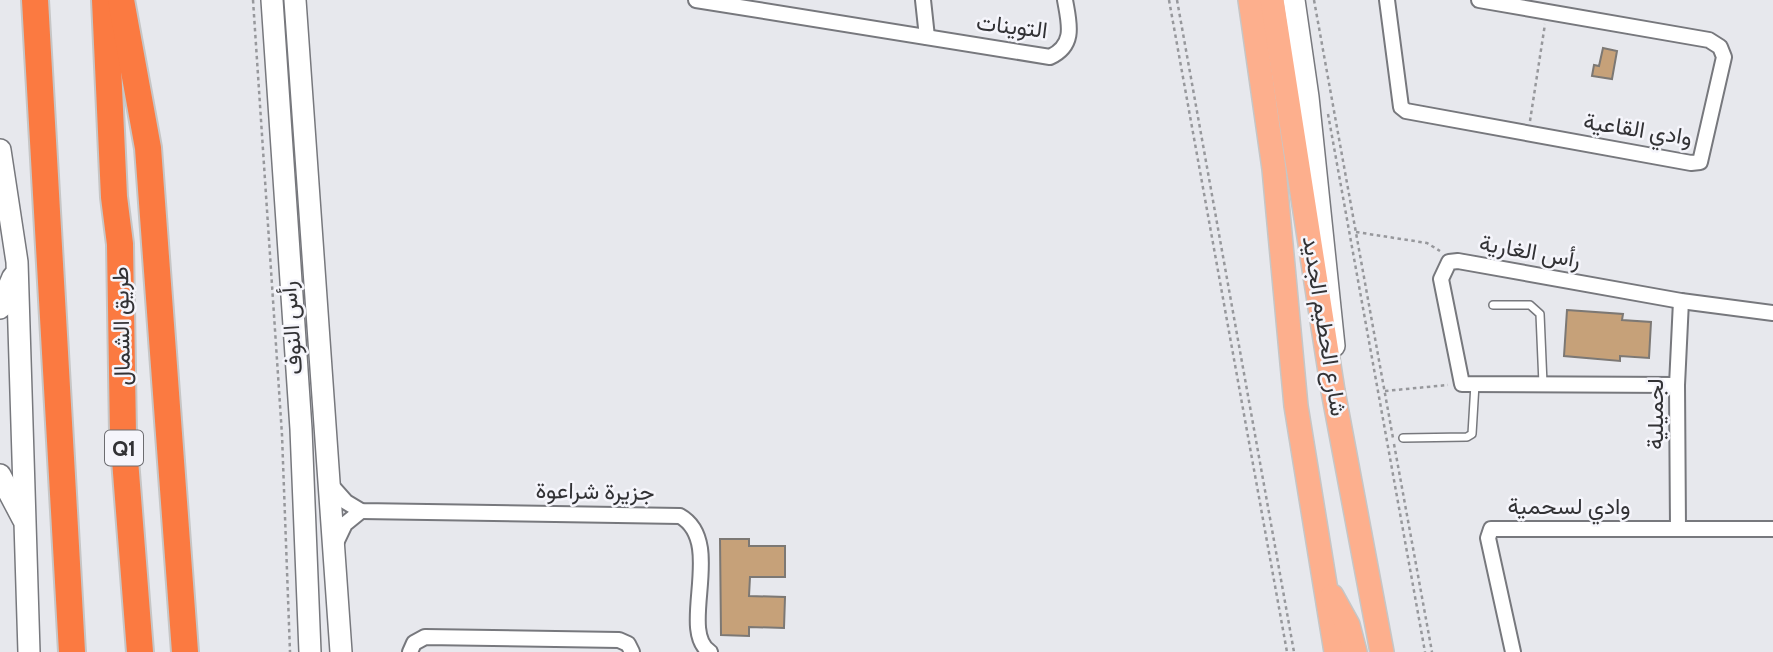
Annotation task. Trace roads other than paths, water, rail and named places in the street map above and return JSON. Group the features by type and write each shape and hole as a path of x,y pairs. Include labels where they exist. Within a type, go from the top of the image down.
{"highway":[{"path":"35,0 72,652"},
{"name":"طريق الشمال","path":"105,0 114,197 120,244 123,434 140,652"},
{"path":"121,0 148,148 185,652"}],"main road":[{"name":"شارع الحطيم الجديد","path":"1250,0 1274,169 1296,406 1336,652"},
{"name":"شارع الحطيم الجديد","path":"1272,0 1334,391 1382,652"},
{"path":"1325,588 1344,615 1355,652"}],"street":[{"name":"رأس النوف","path":"272,0 301,429 310,652"},
{"name":"رأس النوف","path":"295,0 341,652"},
{"name":"التوينات","path":"696,0 1050,57 1062,51 1068,42 1070,29 1065,0"},
{"path":"923,0 927,37"},
{"path":"1294,0 1332,307 1334,391"},
{"name":"وادي القاعية","path":"1387,0 1401,107 1406,111 1696,163 1703,154 1724,57 1720,47 1709,40 1479,0"},
{"path":"0,150 17,262 29,652"},
{"name":"رأس الغارية","path":"1468,384 1441,279 1448,262 1458,261 1681,301 1773,313"},
{"path":"0,308 8,294 17,262"},
{"name":"لجميلية","path":"1678,528 1677,385 1681,301"},
{"path":"1468,384 1677,385"},
{"path":"0,475 26,524"},
{"path":"328,481 337,494 361,510 345,524 332,549"},
{"name":"جزيرة شراعوة","path":"361,510 680,516 690,522 700,539 699,630 705,649 710,652"},
{"name":"وادي لسحمية","path":"1513,652 1488,538 1491,529 1773,529"},
{"path":"410,652 414,643 425,637 619,640 628,644 632,652"}],"lane":[{"path":"1493,305 1530,305 1540,314 1543,384"},
{"path":"1403,438 1467,437 1472,434 1468,384"}]}
